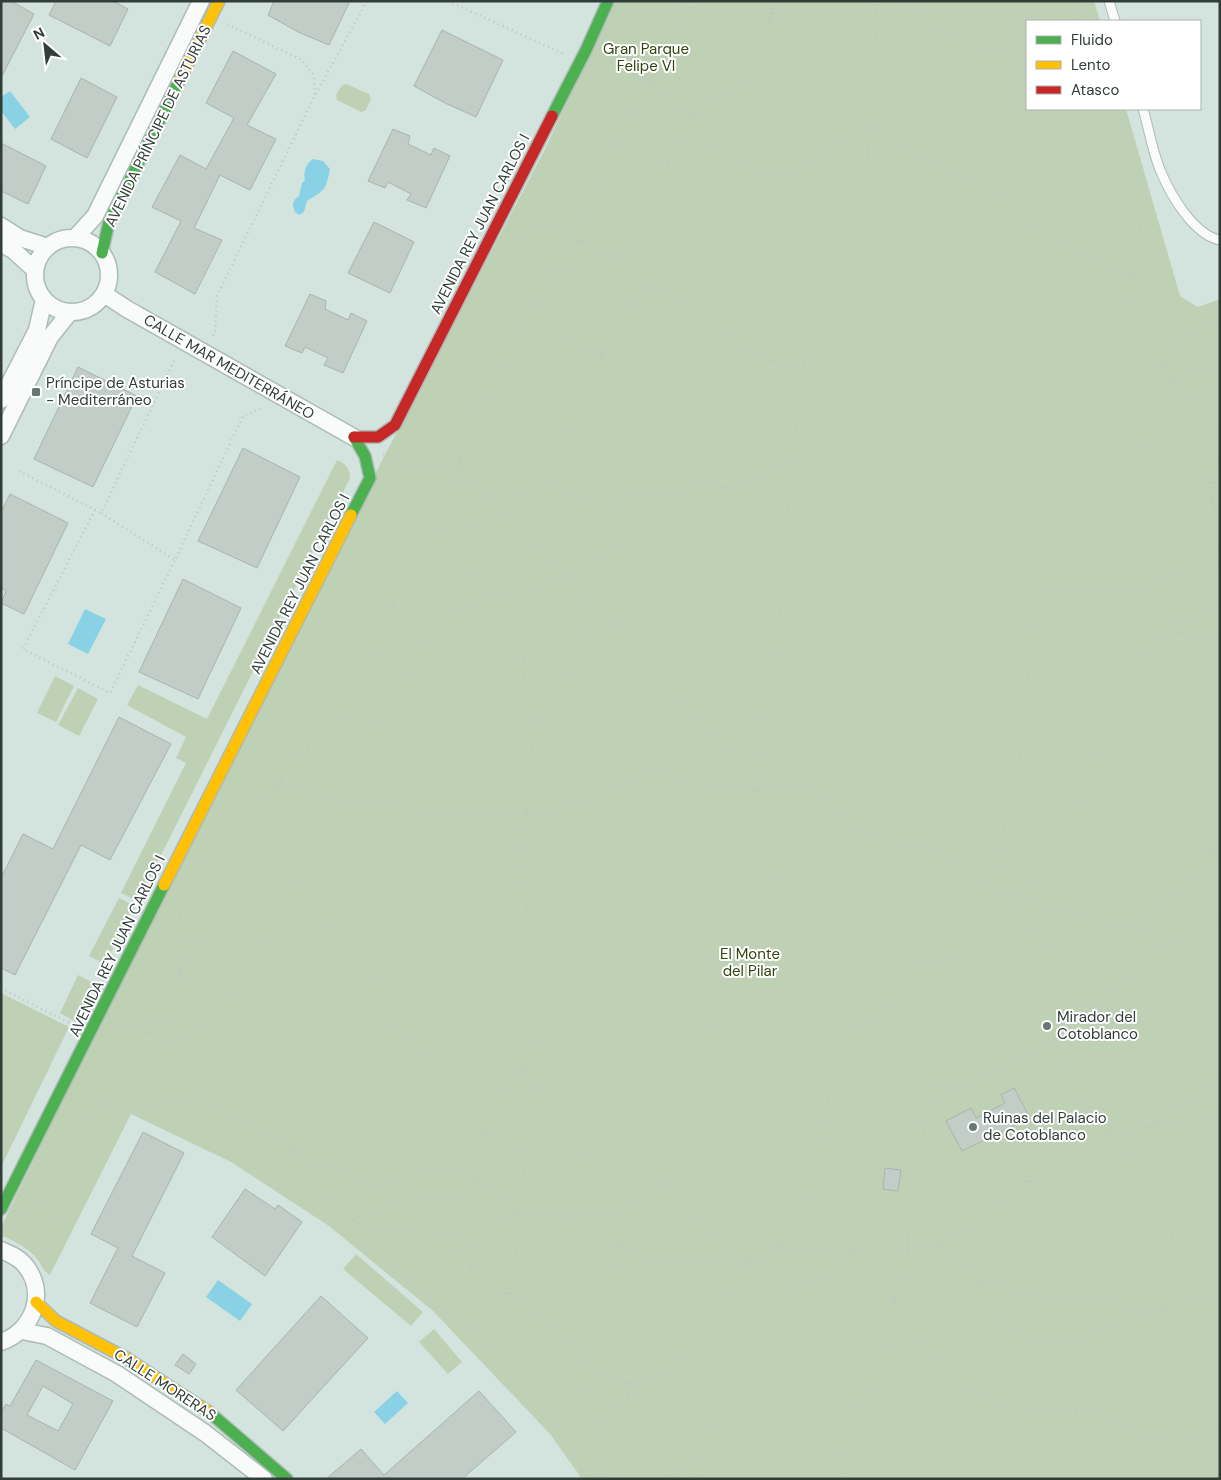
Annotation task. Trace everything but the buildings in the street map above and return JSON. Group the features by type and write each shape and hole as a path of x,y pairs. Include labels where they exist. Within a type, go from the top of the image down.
{"street":[{"name":"AVENIDA PRÍNCIPE DE ASTURIAS","path":"74,238 95,216 201,1"},
{"name":"AVENIDA PRÍNCIPE DE ASTURIAS","path":"102,253 109,222 219,1"},
{"name":"AVENIDA REY JUAN CARLOS I","path":"354,438 378,437 395,425 586,50 608,1"},
{"path":"1,226 20,238 48,247"},
{"path":"65,238 74,238 85,240 102,253 107,262 109,273 108,284 104,294 90,307 70,312 56,308 44,299 38,290 35,270 42,253 48,247 65,238"},
{"path":"1,244 13,250 35,270"},
{"name":"CALLE MAR MEDITERRÁNEO","path":"104,294 127,309 354,438"},
{"path":"1,400 36,330 44,299"},
{"path":"1,436 50,337 70,312"},
{"name":"AVENIDA REY JUAN CARLOS I","path":"1,1209 370,478 366,456 354,438"},
{"path":"1,1250 24,1263 32,1275 36,1288 36,1302 31,1318 22,1330 10,1339 1,1342"},
{"name":"CALLE MORERAS","path":"36,1302 56,1321 128,1359 214,1416 287,1479"},
{"name":"CALLE MORERAS","path":"22,1330 47,1336 118,1374 205,1433 264,1479"}],"lane":[{"path":"1109,1 1115,20"},
{"path":"1144,110 1160,172 1186,216 1210,238 1220,240"}],"path":[{"path":"212,336 215,332 217,296 315,95 367,1"},
{"path":"448,1 565,55"},
{"path":"571,227 684,1"},
{"path":"157,1026 166,1024 182,1015 189,982 222,935 365,687 387,636 394,602 428,552 445,518 460,462 568,252 581,241 582,226 694,1"},
{"path":"606,253 628,254 650,231 671,154 706,100 727,92 748,78 766,44 773,1"},
{"path":"769,24 778,1"},
{"path":"756,790 760,717 779,625 790,457 805,359 833,314 848,243 867,178 868,140 884,112 875,24 876,1"},
{"path":"903,1 926,17 949,37 966,47 987,53 1026,57"},
{"path":"1082,1 1085,20"},
{"path":"1070,20 1082,6"},
{"path":"227,24 302,60 314,76 315,95"},
{"path":"586,50 645,78 672,96 693,119"},
{"path":"474,573 484,580 498,597 524,647 526,690 533,730 527,814 526,890 530,1054 492,1117 483,1154 466,1195 453,1234 466,1261 576,1345 602,1376 631,1383 650,1379 688,1352 711,1323 731,1277 780,1244 810,1188 825,1132 832,1062 853,1027 901,997 922,966 948,957 975,929 992,888 1004,838 1003,799 1016,773 1024,738 1033,605 1045,586 1091,590 1146,585 1180,566 1184,545 1158,465 1113,394 1097,340 1112,321 1132,277 1143,243 1125,158 1109,110"},
{"path":"875,126 887,143 990,187 1043,239 1071,247 1132,277"},
{"path":"682,136 723,158 751,167 782,172 802,170 841,137 871,135"},
{"path":"489,238 506,242 515,241 536,229 548,225 561,230"},
{"path":"571,227 565,227 561,230 560,236 564,240 570,240 574,237"},
{"path":"571,227 574,231 574,237"},
{"path":"574,237 606,253 659,290 688,301 757,359 789,364 805,359"},
{"path":"153,1018 256,847 269,819 279,783 288,763 307,754 321,684 443,467 564,240"},
{"path":"590,246 576,264 562,336 603,355"},
{"path":"533,730 567,686 581,636 581,615 590,599 608,576 614,548 622,536 609,507 576,496 565,490 555,479 574,428 598,383 603,355 617,319 639,296 659,290"},
{"path":"1220,324 1190,332 1162,356 1161,365 1185,409 1199,447 1213,502 1220,515"},
{"path":"101,513 175,359"},
{"path":"772,361 784,370 801,395"},
{"path":"1161,365 1220,377"},
{"path":"1168,377 1200,406 1216,425 1220,436"},
{"path":"95,510 23,649 110,693 244,416 259,410 261,407"},
{"path":"387,456 402,466 443,467 460,462"},
{"path":"609,507 629,495 706,486 733,487 760,477 790,457"},
{"path":"1016,896 1031,881 1047,854 1071,822 1086,787 1111,710 1114,688 1139,653 1158,640 1206,590 1219,568 1219,550 1213,502 1213,478 1220,458"},
{"path":"286,1146 312,1154 356,1180 382,1186 413,1175 449,1173 474,1176 517,1209 530,1214 568,1216 623,1209 662,1180 681,1148 703,1036 744,946 773,869 766,811 740,758 666,684 611,616 590,599 512,523 460,462"},
{"path":"460,462 467,498 465,537 474,573 470,601"},
{"path":"18,471 101,513 175,560"},
{"path":"490,496 502,497 518,490 558,483"},
{"path":"161,1047 196,1034 227,1002 242,959 269,935 303,879 351,808 380,717 398,691 411,658 446,616 470,601 516,594 576,573 614,548"},
{"path":"1158,640 1179,633 1220,602"},
{"path":"1179,633 1202,637 1220,633"},
{"path":"279,783 352,802 445,812 513,816 596,802 647,769 721,791 816,787 849,822 879,839 925,843 992,888 1116,926 1140,916 1158,899 1175,891"},
{"path":"179,976 177,935 186,891 195,868 213,852 234,814 260,803 279,783"},
{"path":"1062,1023 1175,891 1212,854 1220,840"},
{"path":"1212,854 1220,856"},
{"path":"190,864 195,868"},
{"path":"303,879 310,886 319,908 336,935 378,983 397,1010 400,1016 395,1022 395,1031 416,1039 448,1084 465,1125 473,1131 489,1131"},
{"path":"926,1105 1054,1041 1060,1032 1062,1023 1046,950 1004,892"},
{"path":"1062,1023 1080,1016 1138,969 1150,950 1166,942 1203,932 1220,919"},
{"path":"1,988 77,1027"},
{"path":"141,1028 145,1018 153,1018"},
{"path":"153,1018 157,1026"},
{"path":"110,1029 129,1025 141,1028 145,1032 154,1032"},
{"path":"154,1032 157,1026"},
{"path":"2,1238 4,1232 34,1206 145,1032"},
{"path":"154,1032 161,1047 207,1102 267,1132 316,1169 340,1211 351,1220 381,1228 453,1234"},
{"path":"780,1244 793,1252 814,1254 857,1249 909,1247 939,1240 981,1219 1054,1161 1081,1127 1085,1088 1076,1071 1064,1062 1054,1041"},
{"path":"1026,1183 1036,1138 1054,1108 1064,1062"},
{"path":"509,1295 518,1242 517,1209 523,1179 529,1126 528,1085 522,1066"},
{"path":"1102,1132 1110,1134 1135,1133 1170,1113 1220,1072"},
{"path":"525,1075 592,1174 600,1189 616,1209"},
{"path":"842,1479 843,1473 835,1440 844,1412 866,1392 884,1365 893,1299 909,1247 908,1226 925,1129 928,1086 941,1079 967,1083"},
{"path":"100,1102 111,1112"},
{"path":"111,1112 176,1102 207,1102"},
{"path":"1085,1102 1102,1132 1112,1138 1161,1202 1175,1246 1189,1278 1195,1300"},
{"path":"1148,1126 1164,1129 1220,1111"},
{"path":"44,1269 54,1230 71,1185 111,1112"},
{"path":"662,1180 684,1209 724,1247 754,1261"},
{"path":"351,1220 422,1195 466,1195"},
{"path":"464,1255 499,1221 517,1209"},
{"path":"576,1345 616,1274 623,1249 620,1226 623,1209"},
{"path":"555,1215 590,1236 642,1256 679,1262 754,1261"},
{"path":"359,1222 374,1244 418,1290 475,1334 553,1425 588,1479"},
{"path":"939,1240 977,1282 993,1313 1012,1334 1030,1340 1069,1342 1166,1307 1220,1294"},
{"path":"665,1479 702,1453 712,1428 719,1372 745,1314 773,1275 783,1255 780,1244"},
{"path":"792,1291 828,1272 857,1249"},
{"path":"694,1479 724,1445 743,1384 762,1356 781,1310 792,1291 792,1271 801,1252"},
{"path":"472,1265 470,1279 474,1296 475,1334"},
{"path":"977,1282 1055,1300 1166,1307"},
{"path":"893,1299 924,1347 961,1384 979,1396 1024,1411 1051,1415 1087,1412 1114,1420 1156,1439 1189,1440 1220,1426"},
{"path":"1051,1341 1056,1358 1058,1381 1077,1412"},
{"path":"576,1345 589,1369 585,1384 590,1396 590,1410 600,1479"},
{"path":"595,1436 610,1408 631,1383"},
{"path":"600,1479 623,1424 631,1383"}],"green space":[{"name":"El Monte del Pilar","path":"614,1 1094,1 1100,20 1026,20 1026,110 1126,110 1180,296 1198,307 1220,299 1220,1479 582,1479 550,1434 433,1311 329,1226 231,1162 131,1114 50,1275 26,1248 1,1235 1,1227 85,1055 376,472 545,149"},
{"path":"346,84 369,94 371,99 366,110 361,112 337,100 336,95 342,85"},
{"path":"337,460 347,467 350,478 138,901 121,893 186,763 176,758 186,737 127,705 138,685 207,719"},
{"path":"55,676 74,686 56,722 37,713"},
{"path":"78,688 98,699 79,736 58,725"},
{"path":"119,898 135,906 105,964 89,956"},
{"path":"78,975 95,984 76,1022 60,1013"},
{"path":"1,993 69,1027 1,1167"},
{"path":"356,1254 423,1312 411,1326 343,1269"},
{"path":"434,1329 462,1362 448,1374 419,1342"}],"water":[{"path":"10,91 30,117 15,129 1,111 1,97"},
{"path":"313,159 323,161 330,169 329,176 324,189 307,201 304,212 299,215 295,212 293,203 299,196 302,183 305,180 307,166"},
{"path":"85,609 106,619 88,654 68,644"},
{"path":"218,1280 252,1304 240,1321 206,1297"},
{"path":"397,1391 408,1403 385,1424 374,1412"}],"traffic: fast":[{"path":"552,116 586,50 608,1"},
{"path":"102,253 109,222 179,81"},
{"path":"351,515 370,478 365,456 354,437"},
{"path":"1,1209 164,885"},
{"path":"209,1412 287,1479"}],"traffic: slow":[{"path":"179,81 219,1"},
{"path":"164,885 351,515"},
{"path":"36,1302 56,1321 128,1359 209,1412"}],"traffic: jam":[{"path":"354,437 378,437 395,425 552,116"}],"place":[{"name":"Príncipe de Asturias - Mediterráneo","path":"36,392"},
{"name":"Mirador del Cotoblanco","path":"1047,1026"},
{"name":"Ruinas del Palacio de Cotoblanco","path":"973,1127"}],"park label":[{"name":"Gran Parque Felipe VI","path":"646,58"}]}
